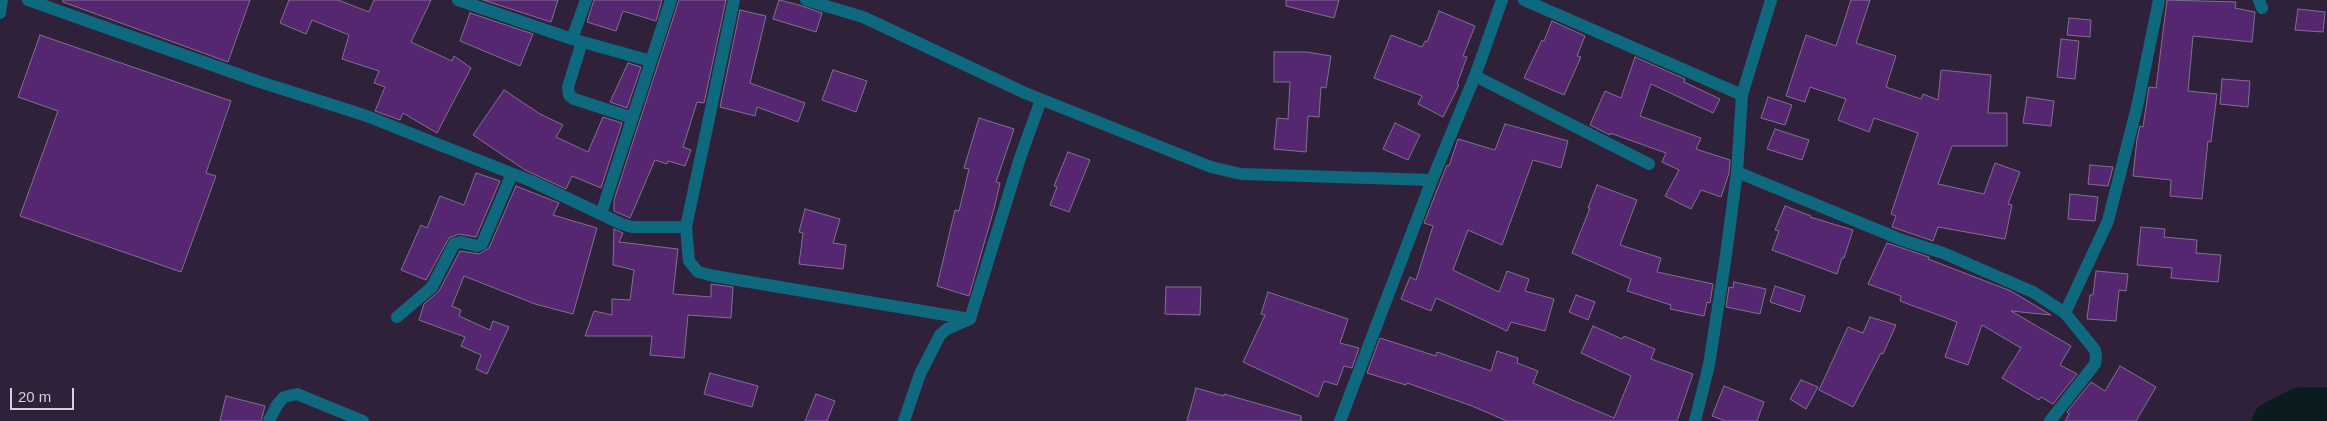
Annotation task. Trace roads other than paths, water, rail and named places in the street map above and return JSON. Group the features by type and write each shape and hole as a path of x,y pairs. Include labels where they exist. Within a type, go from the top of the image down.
{"street":[{"path":"0,13 2,0"},
{"path":"28,0 260,82 364,115 512,174 632,227 686,227"},
{"path":"458,0 577,41 651,61"},
{"path":"586,0 568,87 569,94 574,99 633,118"},
{"path":"601,214 671,0"},
{"path":"734,0 686,227 689,261 698,272 714,276 970,318"},
{"path":"806,0 863,17 1041,100 1211,167 1241,174 1432,180"},
{"path":"1340,421 1432,180 1475,76 1502,0"},
{"path":"1524,0 1742,95"},
{"path":"1695,421 1709,365 1737,172 1742,95 1771,0"},
{"path":"2065,313 2108,221 2137,107 2158,0"},
{"path":"1475,76 1649,164"},
{"path":"904,421 920,374 940,335 947,329 970,318 1020,158 1041,100"},
{"path":"1737,172 1902,240 1942,253 2032,292 2065,313 2095,350 2096,358 2094,364 2050,421"},
{"path":"396,317 432,287 454,244 457,242 477,246 482,244 512,174"},
{"path":"269,421 277,405 284,397 297,394 363,421"}],"waterway":[{"path":"2272,421 2299,407 2327,407"}]}
